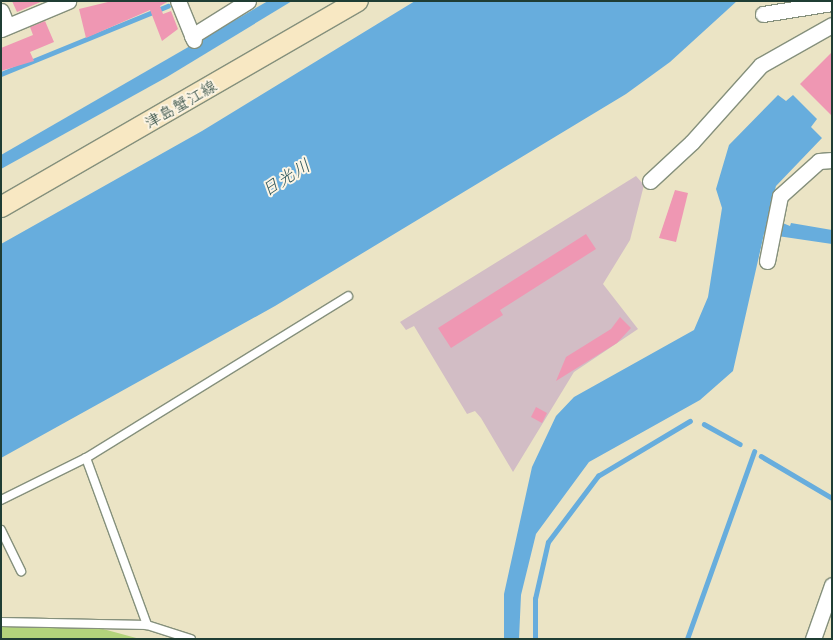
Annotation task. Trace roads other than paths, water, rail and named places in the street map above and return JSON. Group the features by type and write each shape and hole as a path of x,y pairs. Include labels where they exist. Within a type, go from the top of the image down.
{"main road":[{"name":"津島蟹江線","path":"1,207 358,1"}],"street":[{"path":"1,11 4,27 68,1"},
{"path":"178,1 193,38 248,1"},
{"path":"763,14 832,3"},
{"path":"650,182 692,142 761,65 832,25"},
{"path":"766,261 780,196 819,161 832,160"},
{"path":"813,639 832,585"}],"lane":[{"path":"1,500 86,458 348,296"},
{"path":"86,458 147,625"},
{"path":"1,530 21,571"},
{"path":"1,622 147,625 191,639"}],"water":[{"path":"268,1 292,1 167,77 1,169 1,155"},
{"name":"日光川","path":"415,1 737,1 670,62 626,94 275,306 1,458 1,244 202,131"},
{"path":"778,95 786,101 793,95 817,119 811,127 822,138 776,186 768,217 790,226 791,223 832,230 832,244 764,234 733,371 700,400 589,462 536,534 521,595 519,639 504,639 504,594 532,467 556,416 574,397 694,330 708,297 722,208 716,189 729,145"}],"waterway":[{"path":"1,74 168,6"},
{"path":"535,639 535,599 548,542 598,476 690,421"},
{"path":"704,424 740,444"},
{"path":"687,639 754,452"},
{"path":"761,456 832,498"}]}
